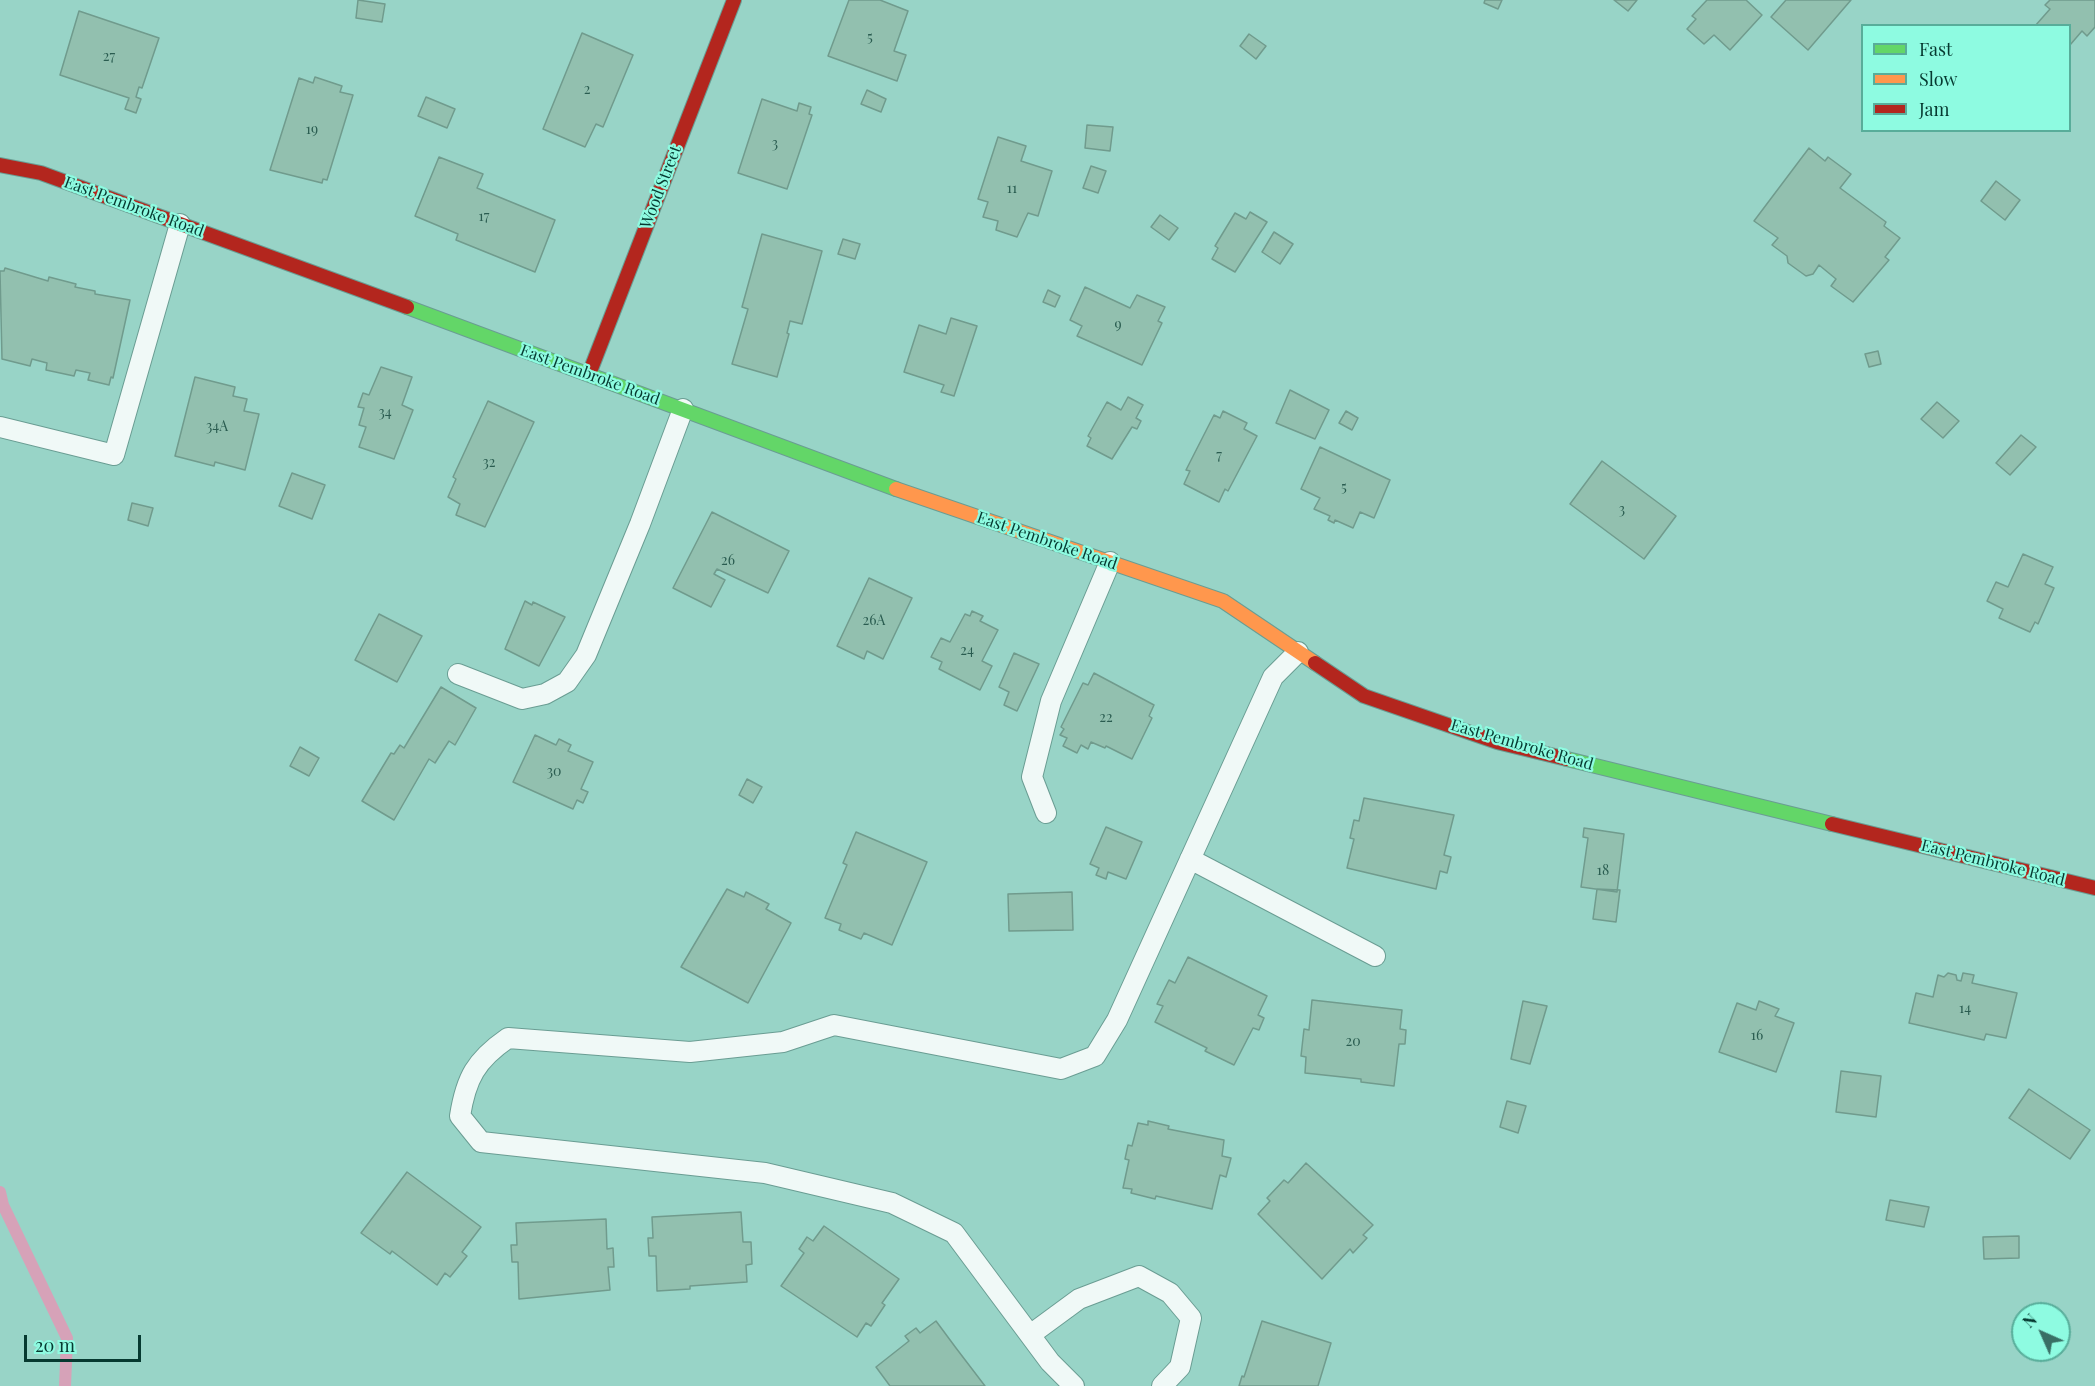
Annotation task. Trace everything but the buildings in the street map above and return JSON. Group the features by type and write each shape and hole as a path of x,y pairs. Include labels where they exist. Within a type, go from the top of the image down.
{"street":[{"name":"Wood Street","path":"588,374 734,0"},
{"name":"East Pembroke Road","path":"0,165 41,173 683,409 848,473 1222,601 1364,696 1497,742 2095,888"}],"lane":[{"path":"0,427 114,455 180,224"},
{"path":"458,674 522,699 545,694 567,682 590,644 640,524 683,409"},
{"path":"1046,813 1032,777 1051,701 1110,562"},
{"path":"1074,1386 1050,1362 954,1233 892,1203 765,1173 481,1142 460,1116 464,1089 485,1053 508,1038 690,1052 783,1042 834,1025 1061,1069 1095,1056 1117,1020 1273,677 1298,652"},
{"path":"1190,860 1375,956"},
{"path":"1030,1335 1079,1299 1139,1276 1170,1293 1191,1318 1180,1367 1162,1386"}],"waterway":[{"path":"0,1192 3,1205 67,1338 65,1386"}],"traffic: fast":[{"path":"407,307 896,489"},
{"path":"1567,759 1832,824"}],"traffic: slow":[{"path":"896,489 1223,601 1315,663"}],"traffic: jam":[{"path":"589,374 734,0"},
{"path":"0,165 41,173 407,307"},
{"path":"1315,663 1364,696 1497,742 1567,759"},
{"path":"1832,824 2095,888"}]}
